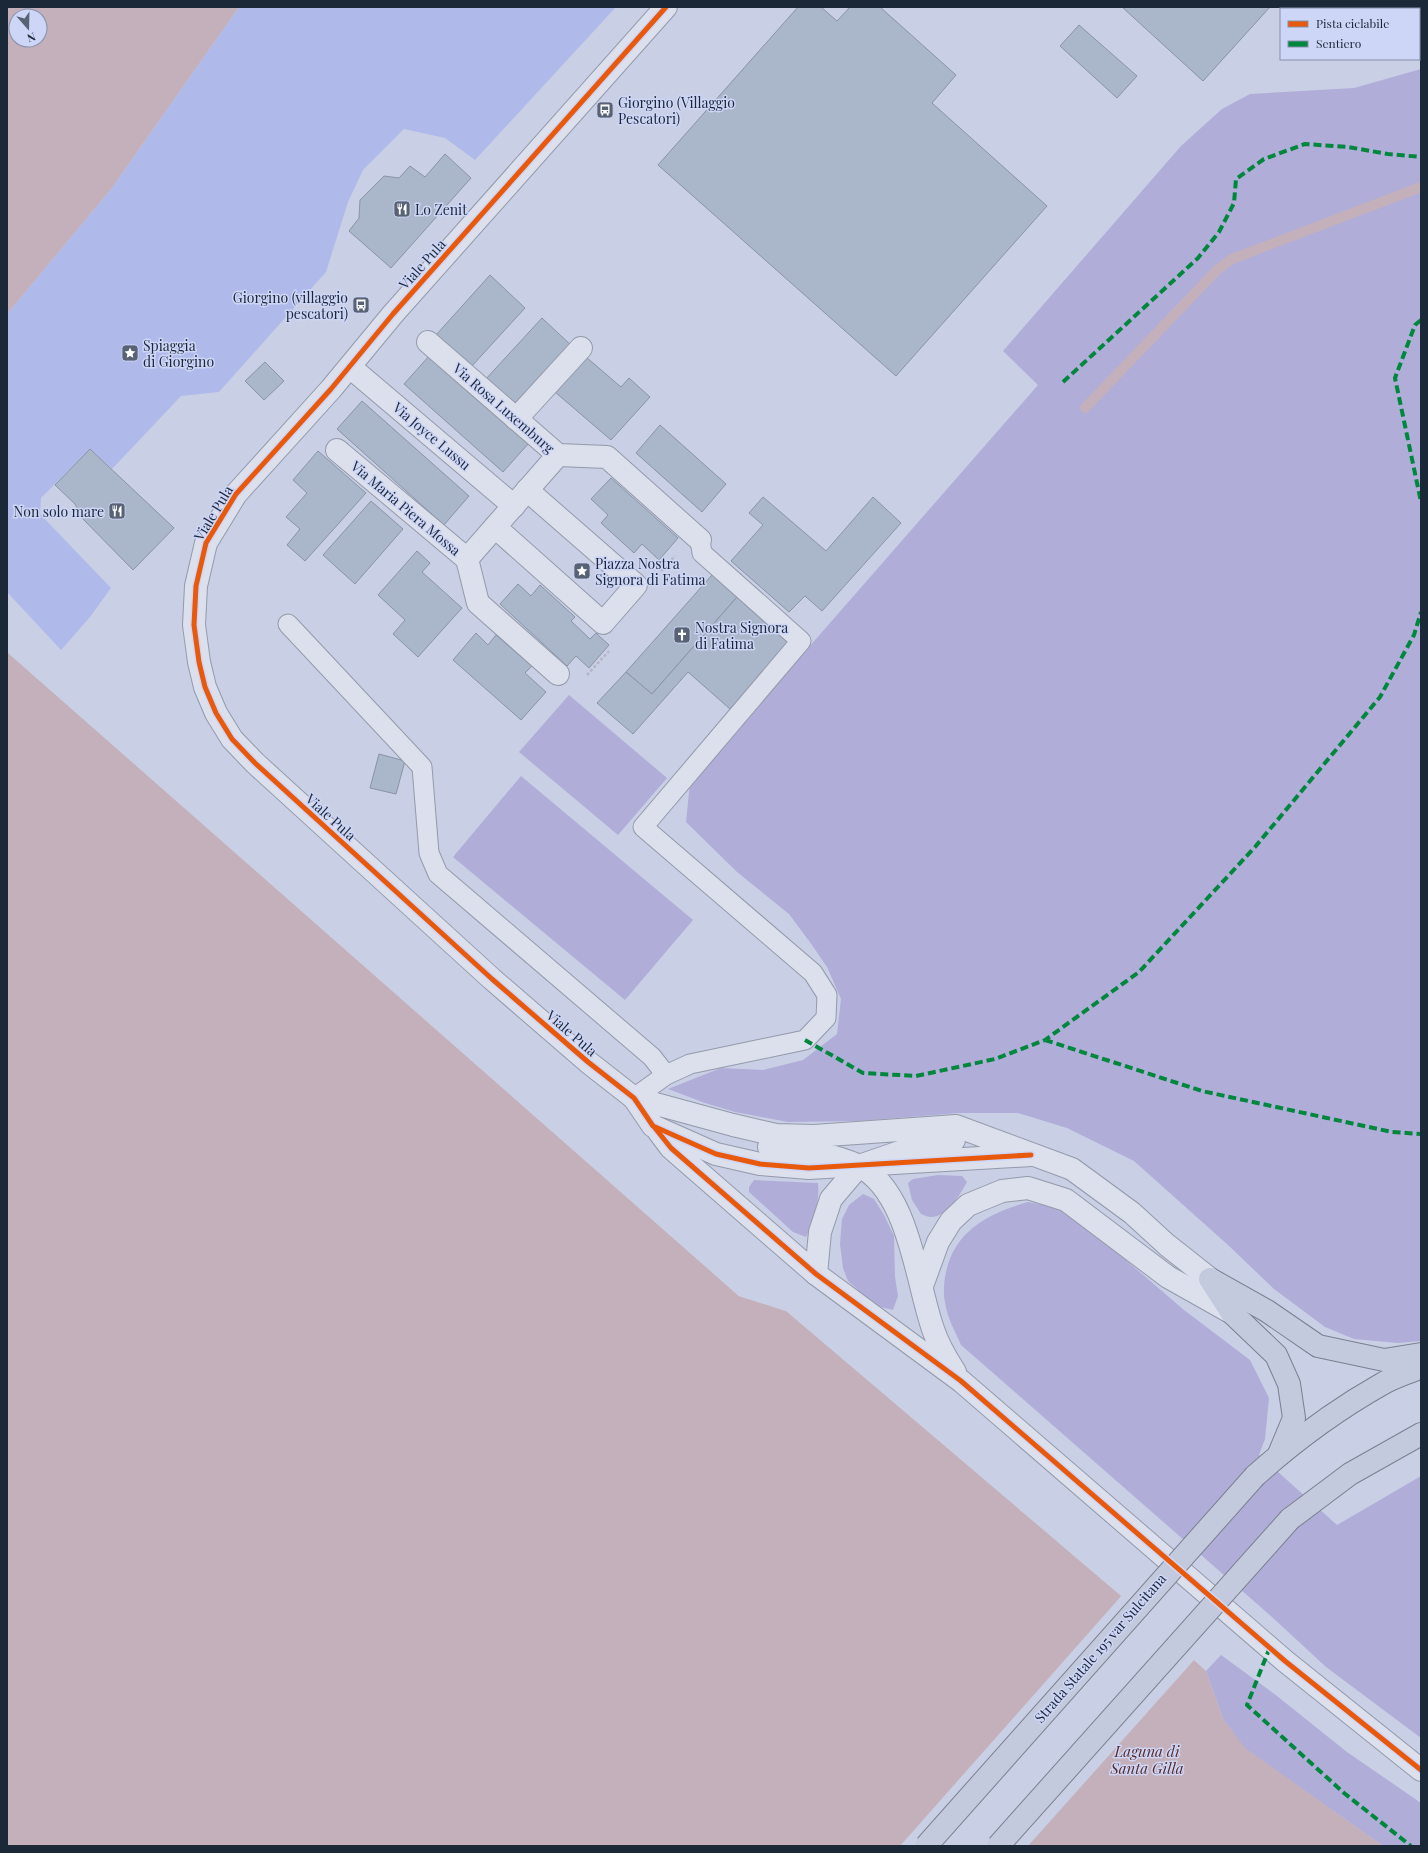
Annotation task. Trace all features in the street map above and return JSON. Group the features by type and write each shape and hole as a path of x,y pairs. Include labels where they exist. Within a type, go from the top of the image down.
{"highway":[{"path":"1210,1279 1232,1313 1276,1354 1289,1384 1294,1418 1280,1454"},
{"path":"1210,1279 1267,1311 1318,1346 1384,1360 1421,1354"},
{"name":"Strada Statale 195 var Sulcitana","path":"926,1846 1220,1513 1255,1476 1280,1454 1334,1414 1382,1384 1421,1367"},
{"path":"998,1846 1290,1519 1350,1474 1421,1434"}],"street":[{"name":"Viale Pula","path":"634,1098 588,1062 492,979 254,763 228,732 216,713 206,687 199,662 194,625 196,586 206,543 236,494 350,367 393,314 666,7"},
{"name":"Via Rosa Luxemburg","path":"428,342 558,455 607,457 697,538"},
{"path":"516,419 581,348"},
{"name":"Via Joyce Lussu","path":"350,367 520,498"},
{"name":"Via Maria Piera Mossa","path":"338,450 467,559 478,603 558,674"},
{"path":"467,559 558,455"},
{"path":"495,527 603,623 636,585 520,498"},
{"path":"634,1098 710,1119 776,1134 814,1136 956,1126 1072,1169 1132,1213 1167,1245 1210,1279"},
{"path":"634,1098 653,1126 671,1148 816,1274 961,1381 1285,1661 1421,1770"},
{"path":"710,1119 729,1139 755,1145 833,1156 859,1166 883,1185 903,1220 922,1286 924,1300 939,1346 961,1381"},
{"path":"653,1126 716,1154 760,1164 809,1168 1031,1155"},
{"path":"816,1274 820,1232 830,1199 859,1166 926,1143 985,1137"},
{"path":"922,1286 938,1242 952,1221 968,1205 1002,1191 1028,1188 1066,1200 1168,1277 1232,1313"}],"lane":[{"path":"634,1098 666,1075 690,1064 805,1040 826,1018 827,995 813,973 643,827 801,641 702,553 697,538"},
{"path":"288,624 422,767 429,853 438,874 652,1057 666,1075"}],"path":[{"path":"636,585 657,575 697,538"},
{"path":"558,674 574,689 616,643 603,623"}],"shaded area":[{"path":"1421,69 1421,1341 1398,1343 1354,1339 1325,1327 1274,1289 1228,1245 1134,1161 1067,1128 1018,1113 959,1113 859,1121 788,1122 735,1112 705,1103 668,1089 721,1068 763,1070 803,1060 837,1034 841,999 827,967 789,914 737,872 686,822 690,783 1038,385 1003,351 1181,146 1222,109 1250,94 1354,88"},
{"path":"569,695 667,778 618,835 519,752"},
{"path":"521,776 693,920 625,1000 453,857"},
{"path":"938,1175 962,1176 967,1182 953,1204 948,1209 937,1216 929,1217 921,1214 912,1200 908,1183 913,1179"},
{"path":"754,1180 818,1183 816,1211 806,1237 793,1232 749,1192 749,1187"},
{"path":"863,1194 874,1199 894,1236 895,1277 898,1296 893,1310 876,1306 848,1281 843,1268 840,1244 842,1219 849,1205"},
{"path":"1028,1202 1055,1207 1077,1218 1184,1310 1250,1360 1269,1398 1265,1439 1259,1455 1337,1525 1421,1476 1421,1738 1326,1667 1272,1617 961,1345 949,1319 944,1298 946,1272 951,1257 957,1245 976,1225 1000,1212"},
{"path":"1221,1655 1277,1696 1347,1752 1421,1803 1421,1846 1383,1846 1244,1748 1223,1719 1206,1671"}],"sand":[{"name":"Spiaggia di Giorgino","path":"239,7 616,7 475,160 445,138 404,129 363,170 348,202 326,272 219,392 181,396 112,469 90,449 41,498 40,514 111,588 90,617 61,650 7,592 7,314 111,189"}],"water":[{"path":"7,7 239,7 111,189 7,314"},
{"name":"Laguna di Santa Gilla","path":"7,652 739,1296 786,1311 1154,1624 1206,1671 1223,1719 1245,1748 1383,1846 7,1846"}],"pier":[{"path":"7,650 740,1294 783,1308 786,1311 739,1296 7,652"},
{"path":"1123,1594 1195,1659 1028,1846 900,1846"}],"building":[{"path":"798,7 821,7 837,21 850,7 880,7 956,75 932,103 1047,206 896,376 658,165"},
{"path":"1122,7 1270,7 1203,81"},
{"path":"1079,25 1137,76 1117,98 1060,46"},
{"name":"Lo Zenit","path":"445,154 471,178 391,268 349,231 359,218 360,200 384,176 399,178 410,166 425,177"},
{"path":"490,275 525,308 471,367 436,335"},
{"path":"542,318 574,348 516,409 484,381"},
{"path":"430,355 529,443 503,472 404,384"},
{"path":"586,357 621,387 629,378 650,397 611,440 555,392"},
{"path":"265,362 284,381 264,400 245,381"},
{"path":"362,401 469,496 444,525 337,429"},
{"path":"660,425 726,484 702,512 636,453"},
{"name":"Non solo mare","path":"90,449 174,528 133,570 82,518 75,504 55,485"},
{"path":"318,451 366,493 305,561 287,545 300,529 286,517 307,493 293,480"},
{"path":"611,478 678,538 659,560 642,544 634,553 601,523 608,515 591,499"},
{"path":"763,497 826,551 873,497 901,523 822,611 805,596 789,612 731,561 763,525 749,513"},
{"path":"371,501 403,529 355,584 323,555"},
{"path":"417,551 430,563 422,572 462,608 418,657 393,634 405,620 378,595"},
{"name":"Nostra Signora di Fatima","path":"712,575 737,597 652,694 626,672"},
{"path":"518,584 531,596 540,585 575,617 571,621 590,639 596,633 609,645 589,668 576,656 567,666 500,604"},
{"path":"737,597 789,642 730,709 688,672 633,734 597,703 626,672 652,694"},
{"path":"476,633 488,645 496,635 532,666 525,673 546,692 521,720 453,660"},
{"path":"379,754 405,761 396,794 370,788"}],"waterway":[{"path":"1085,408 1217,270 1232,259 1421,187"}],"marked path":[{"path":"1063,382 1198,258 1219,232 1234,203 1236,179 1264,159 1305,144 1348,147 1388,154 1421,157"},
{"path":"1421,320 1415,325 1395,378 1421,502"},
{"path":"805,1040 863,1073 916,1076 995,1059 1045,1040 1139,972 1255,847 1380,697 1414,635 1421,612"},
{"path":"1045,1040 1202,1091 1392,1132 1421,1134"},
{"path":"1270,1647 1247,1705 1344,1793 1411,1846"}],"cycle path":[{"path":"666,7 393,314 331,389 236,494 206,543 196,586 194,625 199,662 205,687 216,713 232,739 255,763 492,979 588,1062 634,1098 653,1126 716,1154 760,1164 809,1168 1031,1155"},
{"path":"655,1128 671,1148 816,1274 961,1381 1285,1661 1421,1770"}],"place":[{"name":"Giorgino (Villaggio Pescatori)","path":"605,110"},
{"name":"Lo Zenit","path":"402,209"},
{"name":"Giorgino (villaggio pescatori)","path":"361,305"},
{"name":"Spiaggia di Giorgino","path":"130,353"},
{"name":"Non solo mare","path":"117,511"},
{"name":"Piazza Nostra Signora di Fatima","path":"582,571"},
{"name":"Nostra Signora di Fatima","path":"682,635"}]}
